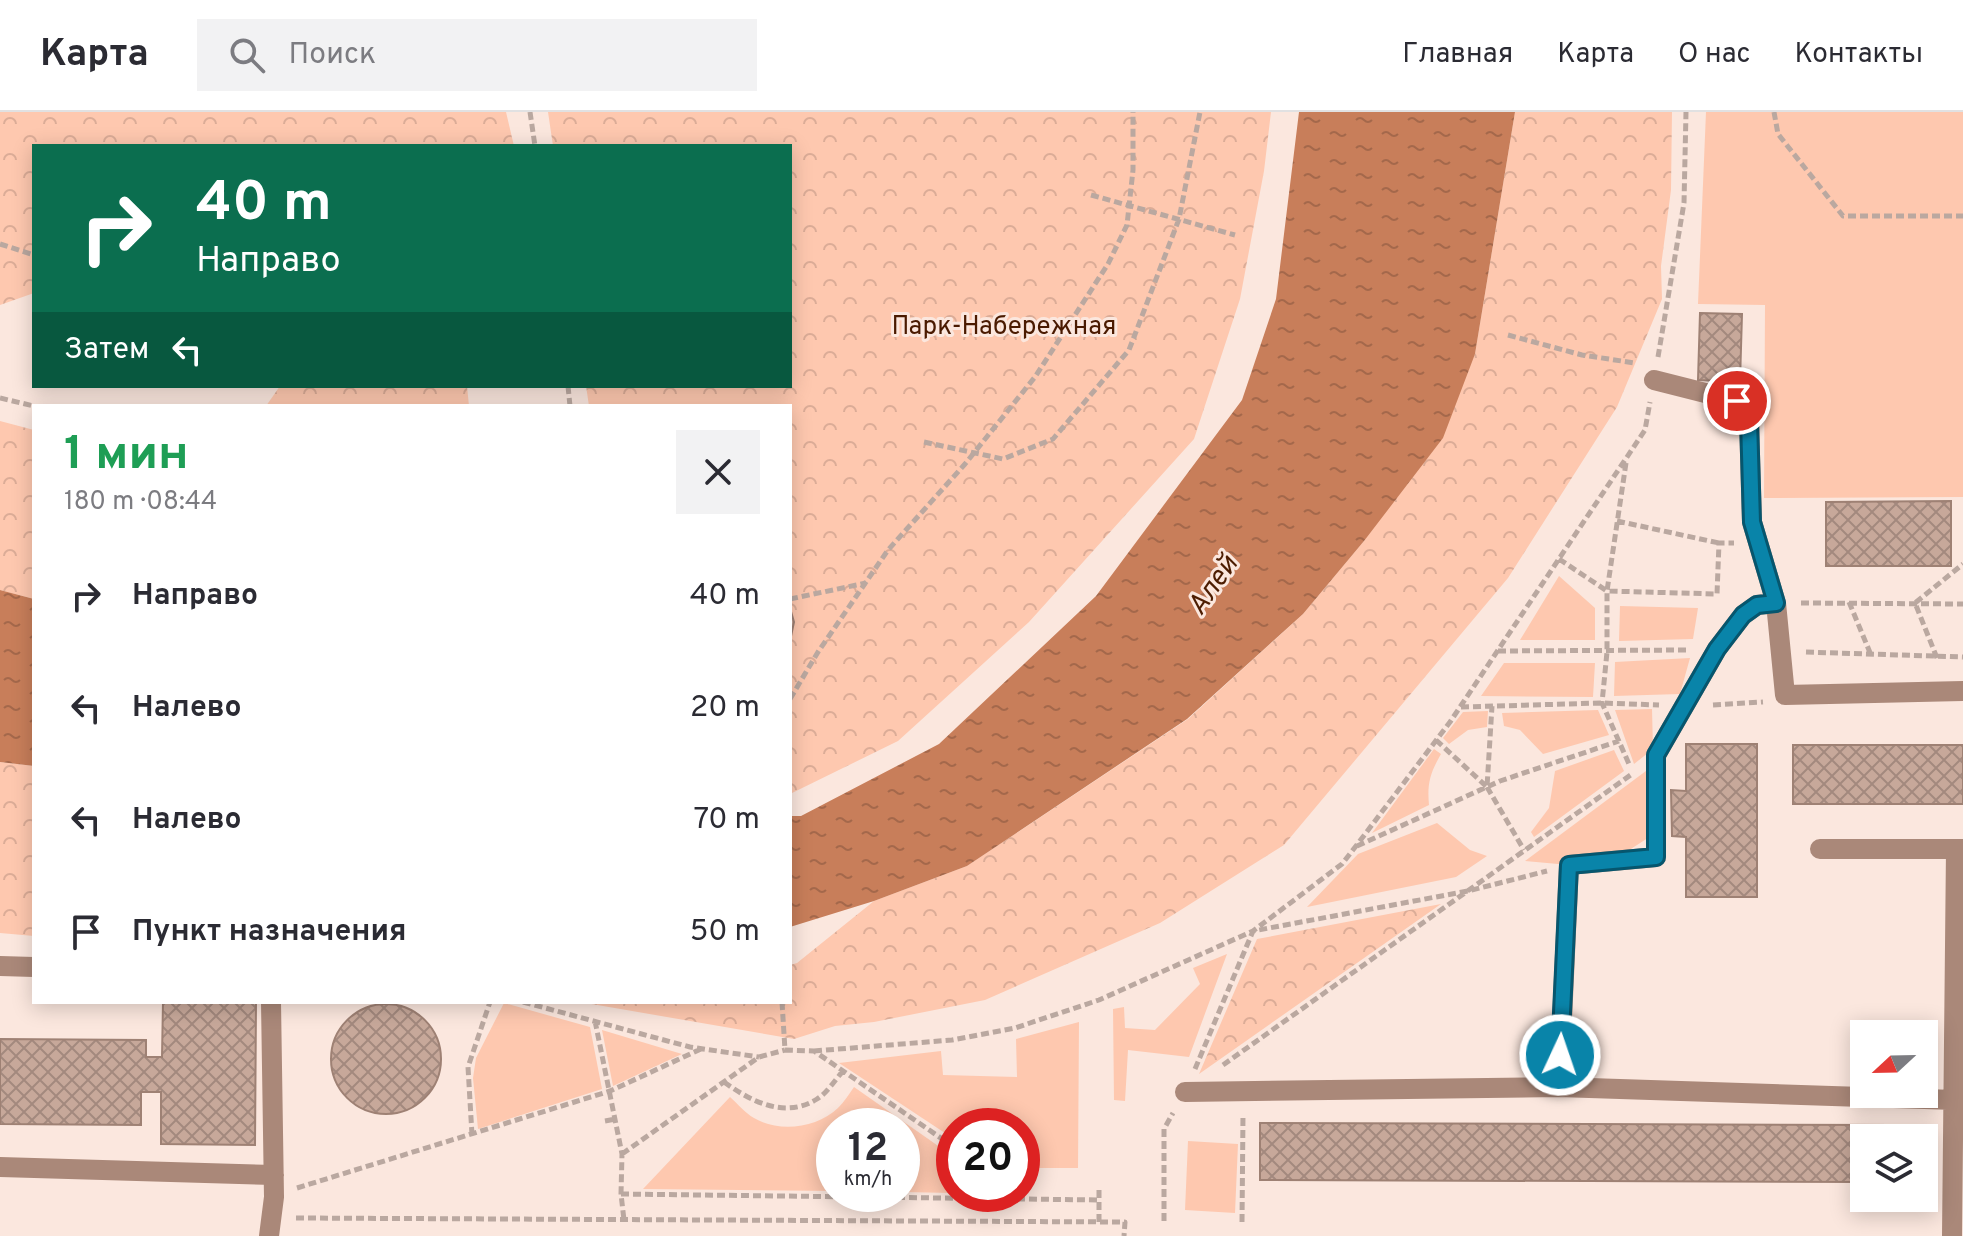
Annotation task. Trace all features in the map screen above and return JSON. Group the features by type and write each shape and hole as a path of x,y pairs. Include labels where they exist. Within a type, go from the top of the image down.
{"lane":[{"path":"1655,373 1737,401 1749,420 1752,522 1776,603 1785,695 1963,691"},
{"path":"1559,1087 1569,865 1656,857 1656,755 1717,649 1743,615 1757,605 1776,603"},
{"path":"1820,849 1960,849 1952,1236"},
{"path":"0,966 32,967"},
{"path":"271,1004 274,1175 271,1217"},
{"path":"1185,1092 1559,1087 1955,1100"},
{"path":"0,1167 274,1175"}],"path":[{"path":"530,112 535,144"},
{"path":"792,696 888,550 965,464 1035,377 1108,264 1127,225 1133,170 1133,112"},
{"path":"924,442 1003,459 1053,439 1129,350 1179,219 1200,112"},
{"path":"622,1154 759,1057 785,1050 814,1051 952,1040 1015,1028 1090,1004 1253,931 1342,864 1460,707 1645,430 1684,203 1686,112"},
{"path":"1774,112 1778,134 1843,216 1963,216"},
{"path":"1091,195 1235,235"},
{"path":"0,244 32,254"},
{"path":"1508,335 1655,373"},
{"path":"0,398 32,406"},
{"path":"1185,1092 1633,773 1602,703 1607,652 1607,591 1626,459"},
{"path":"1617,521 1719,543 1759,545"},
{"path":"1559,559 1607,591 1717,594 1719,543"},
{"path":"1915,603 1963,564"},
{"path":"792,599 866,583"},
{"path":"1849,602 1871,655"},
{"path":"1776,603 1963,604"},
{"path":"1915,603 1937,658"},
{"path":"1497,651 1717,649"},
{"path":"1781,651 1963,657"},
{"path":"1460,707 1762,702"},
{"path":"1487,787 1492,706"},
{"path":"1436,740 1487,787 1524,850"},
{"path":"1356,846 1487,787 1619,741"},
{"path":"1253,931 1468,891 1569,865"},
{"path":"1164,1221 1164,1129 1185,1092 1253,931"},
{"path":"472,1135 468,1067 489,1004"},
{"path":"531,1004 701,1049 759,1057"},
{"path":"782,1004 785,1050"},
{"path":"595,1021 622,1154 624,1220"},
{"path":"271,1217 472,1135 610,1091 701,1049"},
{"path":"814,1051 936,1135"},
{"path":"724,1082 746,1097 792,1110 819,1098 843,1071"},
{"path":"1242,1222 1243,1091"},
{"path":"605,1121 616,1119"},
{"path":"1099,1190 1099,1222"},
{"path":"621,1194 936,1197"},
{"path":"1040,1198 1099,1200"},
{"path":"271,1217 1125,1222 1124,1236"}],"green space":[{"path":"0,112 506,112 514,144 32,144 32,294 0,305"},
{"name":"Парк-Набережная","path":"548,112 1271,112 1264,171 1240,299 1194,439 1029,622 898,741 792,793 792,404 589,404 586,388 792,388 792,144 553,144"},
{"path":"1515,112 1672,112 1671,190 1661,266 1662,299 1617,407 1508,578 1284,845 1160,923 985,1000 874,1022 835,1026 794,1039 592,1004 792,1004 792,964 874,901 967,866 1188,719 1303,614 1364,541 1475,354"},
{"path":"1706,112 1963,112 1963,497 1764,498 1765,305 1698,304"},
{"path":"279,388 467,388 469,404 267,404"},
{"path":"0,421 32,429 32,598 0,590"},
{"path":"1559,576 1595,608 1595,640 1520,640"},
{"path":"1620,606 1698,608 1693,639 1619,641"},
{"path":"1690,658 1680,694 1614,696 1615,662"},
{"path":"1504,663 1595,663 1593,697 1481,696"},
{"path":"1652,709 1653,749 1634,764 1615,710"},
{"path":"1598,710 1609,735 1543,754 1520,730 1504,726 1502,713"},
{"path":"1488,711 1487,727 1468,730 1449,744 1443,738 1463,712"},
{"path":"1434,749 1441,754 1430,779 1429,805 1372,833"},
{"path":"1614,750 1624,771 1534,837 1531,832 1549,808 1555,771"},
{"path":"0,762 32,766 32,936 0,933"},
{"path":"1654,765 1654,834 1620,856 1569,865 1525,861"},
{"path":"1437,823 1470,850 1487,856 1456,877 1307,907 1358,854"},
{"path":"1441,904 1199,1074 1257,939"},
{"path":"1227,954 1189,1057 1128,1050 1125,1101 1114,1100 1113,1009 1124,1007 1125,1028 1155,1030 1200,984 1193,968"},
{"path":"503,1004 508,1004 590,1027 602,1089 478,1129 473,1078 476,1058"},
{"path":"1079,1022 1078,1168 1040,1168 1040,1108 936,1108 936,1127 920,1117 920,1108 907,1108 839,1063 941,1051 943,1075 1017,1077 1016,1039"},
{"path":"602,1030 682,1054 613,1086"},
{"path":"854,1087 884,1108 838,1108"},
{"path":"730,1097 748,1114 764,1123 786,1127 816,1121 816,1191 643,1189"},
{"path":"920,1133 936,1144 936,1193 920,1192"},
{"path":"1188,1141 1238,1144 1235,1213 1185,1210"}],"water":[{"name":"Алей","path":"1299,112 1515,112 1475,354 1443,438 1303,614 1187,719 967,866 874,901 792,926 792,816 801,816 939,744 1096,596 1242,400 1276,299"},
{"path":"0,590 32,598 32,766 0,762"}],"building":[{"path":"1700,313 1742,314 1740,382 1698,380"},
{"path":"1951,501 1951,566 1826,566 1826,502"},
{"path":"1686,744 1757,744 1757,897 1686,897 1686,837 1672,836 1671,790 1686,791"},
{"path":"1793,745 1963,745 1963,804 1793,804"},
{"path":"163,1004 256,1004 255,1145 161,1144 161,1092 141,1092 141,1125 0,1124 0,1039 146,1040 146,1057 162,1057"},
{"path":"386,1004 407,1008 425,1020 437,1038 441,1059 437,1080 425,1098 407,1110 386,1114 365,1110 347,1098 335,1080 331,1059 335,1038 347,1020 365,1008"},
{"path":"1260,1123 1850,1125 1850,1182 1260,1180"}],"route":[{"path":"1560,1055 1569,865 1656,857 1656,755 1717,649 1743,615 1757,605 1776,603 1752,522 1749,420 1737,401"}]}
